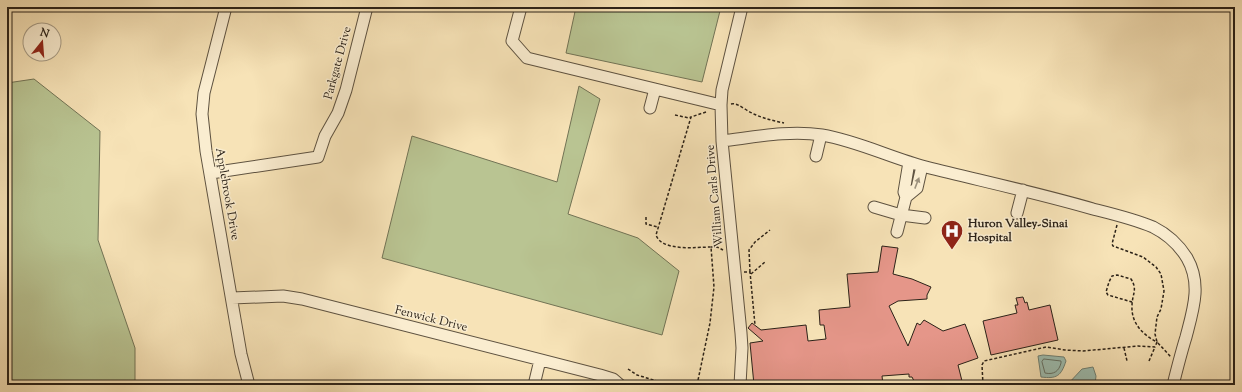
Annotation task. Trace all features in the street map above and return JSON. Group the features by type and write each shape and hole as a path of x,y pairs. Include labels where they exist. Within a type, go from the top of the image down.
{"street":[{"name":"Applebrook Drive","path":"226,7 204,93 202,114 206,151 241,354 249,385"},
{"name":"Parkgate Drive","path":"211,173 318,158 325,136 338,113 346,90 367,7"},
{"path":"521,7 512,41 526,58 721,105"},
{"name":"William Carls Drive","path":"740,385 742,348 741,333 722,141 721,105 722,90 742,7"},
{"path":"650,108 655,89"},
{"path":"722,141 785,134 821,135 836,138 922,166 1068,201 1136,221 1154,228 1169,237 1179,247 1190,265 1194,276 1196,289 1195,304 1173,385"},
{"path":"816,156 821,135"},
{"path":"897,232 906,197 904,192 909,162"},
{"path":"906,197 917,188 922,166"},
{"path":"1017,213 1023,190"},
{"path":"874,207 901,215 925,218"},
{"name":"Fenwick Drive","path":"232,298 283,296 302,299 600,375 613,379 620,385"},
{"path":"534,385 540,360"}],"path":[{"path":"675,115 689,118 691,117"},
{"path":"646,217 646,224 658,228"},
{"path":"750,272 749,250 755,242 770,230"},
{"path":"751,275 765,262"},
{"path":"1132,302 1108,295 1106,292 1112,276 1117,275 1131,279 1135,286 1132,302 1132,317 1140,330 1148,338 1157,342 1149,361"},
{"path":"984,385 982,364 984,361 1046,347 1083,351 1138,346 1155,347"},
{"path":"1124,348 1127,361"},
{"path":"628,369 637,375 670,385"}],"green space":[{"path":"576,7 721,7 702,82 566,53"},
{"path":"34,79 100,131 98,240 135,348 135,385 7,385 7,83"},
{"path":"579,86 600,99 568,214 638,238 679,271 662,335 382,258 412,136 557,182"}],"water":[{"path":"1038,356 1064,357 1066,361 1062,370 1055,377 1041,377"},
{"path":"1093,367 1096,376 1095,385 1067,385 1082,369"}],"building":[{"path":"882,246 898,248 893,274 912,279 931,287 927,295 927,299 898,301 889,306 908,346 917,323 920,325 924,320 943,331 965,324 978,358 958,365 963,385 916,385 912,377 909,377 909,374 882,376 883,385 754,385 750,343 763,341 748,328 752,323 761,330 806,325 808,341 826,339 824,325 820,325 819,310 850,307 847,274 878,272"},
{"path":"1023,297 1025,303 1027,302 1029,310 1050,305 1058,340 991,355 983,321 1017,313 1015,305 1018,305 1016,298"}],"place":[{"name":"Huron Valley-Sinai Hospital","path":"952,250"}]}
